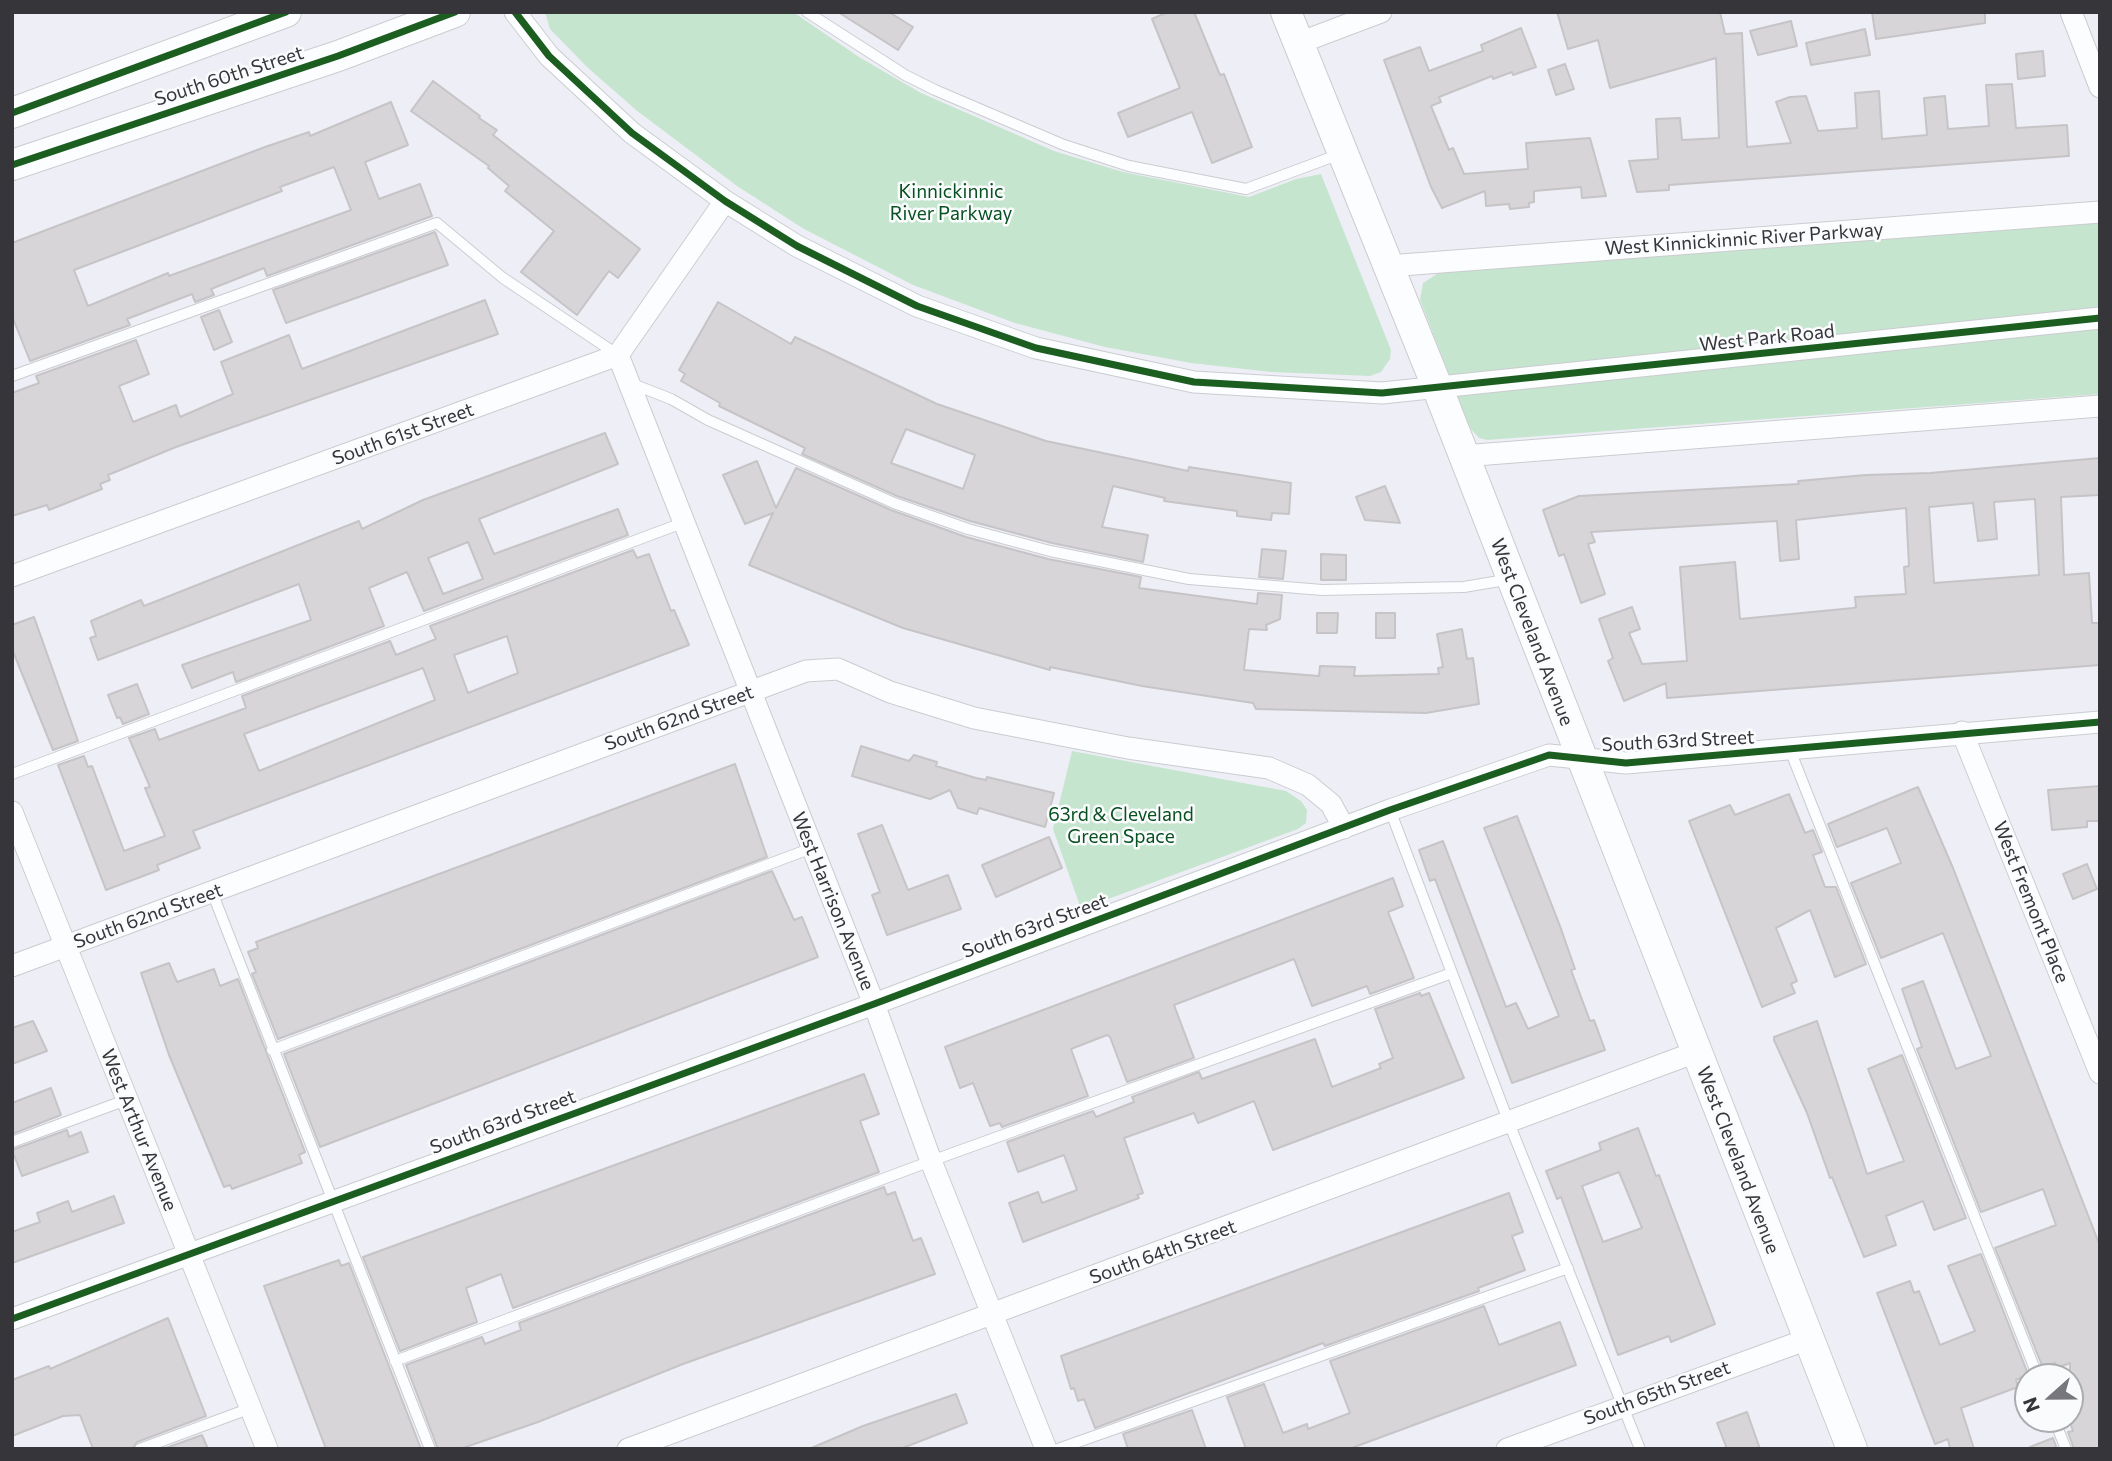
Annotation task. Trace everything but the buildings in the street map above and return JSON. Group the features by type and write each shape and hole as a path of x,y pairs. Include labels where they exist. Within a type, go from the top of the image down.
{"street":[{"name":"South 60th Street","path":"12,113 286,12"},
{"name":"South 60th Street","path":"12,165 338,56 455,12"},
{"path":"515,12 549,56 632,133 724,201 797,246 917,306 1037,348 1194,382 1374,394 1438,389"},
{"name":"West Cleveland Avenue","path":"1286,12 1438,389 1852,1449"},
{"path":"1299,43 1381,12"},
{"path":"2071,12 2100,87"},
{"path":"618,355 724,201"},
{"name":"West Kinnickinnic River Parkway","path":"1388,266 2100,212"},
{"name":"West Park Road","path":"1438,389 2100,318"},
{"name":"West Harrison Avenue","path":"618,355 874,1004 930,1161 1046,1449"},
{"name":"South 61st Street","path":"12,576 618,355"},
{"path":"1463,456 2100,406"},
{"name":"South 62nd Street","path":"12,966 806,671 838,669 890,692 974,718 1128,748 1269,768 1308,785 1331,804 1344,828"},
{"name":"South 63rd Street","path":"12,1319 874,1004 1390,810 1549,755 1626,763 2100,722"},
{"name":"West Fremont Place","path":"1962,732 2100,1073"},
{"name":"West Arthur Avenue","path":"12,812 267,1449"},
{"name":"South 64th Street","path":"628,1449 1696,1052"},
{"name":"South 65th Street","path":"1507,1449 1808,1339"}],"lane":[{"path":"807,12 905,75 935,90 1052,141 1129,166 1246,189 1342,153"},
{"path":"12,376 438,223 502,278 618,355"},
{"path":"629,383 671,399 708,420 894,503 968,529 1050,551 1189,579 1322,590 1464,587 1510,579"},
{"path":"12,774 685,522"},
{"path":"1790,750 2032,1363"},
{"path":"1390,810 1509,1123 1640,1449"},
{"path":"272,1050 812,848"},
{"path":"212,892 430,1449"},
{"path":"395,1361 930,1161 1452,973"},
{"path":"12,1142 126,1100"},
{"path":"1058,1449 1568,1268"},
{"path":"140,1449 251,1408"}],"green space":[{"name":"Kinnickinnic River Parkway","path":"545,12 793,12 859,57 921,93 1054,151 1123,172 1249,197 1296,179 1321,174 1391,350 1390,359 1381,372 1370,376 1271,372 1191,363 1105,347 1015,323 913,285 804,229 737,186 636,110 587,67 550,29"},
{"path":"2100,223 2100,394 1487,440 1479,438 1470,428 1420,300 1423,283 1440,272"},
{"name":"63rd & Cleveland Green Space","path":"1072,751 1286,791 1301,801 1307,810 1306,823 1298,829 1081,909 1053,829"}],"cycle path":[{"path":"12,113 286,12"},
{"path":"12,165 338,56 455,12"},
{"path":"515,12 549,56 632,133 725,201 797,246 917,306 1036,348 1194,382 1382,393 2100,318"},
{"path":"12,1319 874,1004 1390,810 1549,755 1626,763 2100,722"}]}
